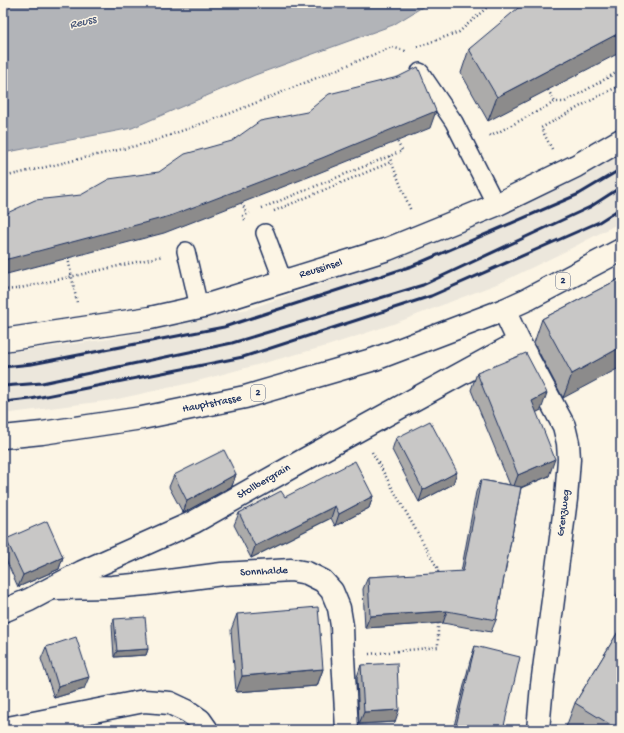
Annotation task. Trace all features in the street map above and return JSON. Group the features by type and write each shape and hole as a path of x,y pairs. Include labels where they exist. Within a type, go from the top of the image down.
{"street":[{"name":"Reussinsel","path":"3,340 150,318 199,307 388,249 496,205 565,172 621,140"},
{"name":"2","path":"504,310 621,250"},
{"name":"Grenzweg","path":"504,310 519,342 564,426 568,443 569,459 566,499 542,685 538,730"},
{"name":"Hauptstrasse","path":"3,437 42,433 142,418 245,397 375,359 504,310"},
{"name":"Stollbergrain","path":"3,611 29,600 82,572 194,522 519,342"},
{"name":"Sonnhalde","path":"50,589 112,587 222,574 291,570 307,573 323,581 332,591 339,608 342,626 347,730"},
{"path":"3,729 144,700 170,703 187,711 200,720 207,730"}],"lane":[{"path":"420,72 454,122 496,205"},
{"path":"265,233 283,281"},
{"path":"186,251 199,307"}],"path":[{"path":"3,177 148,142 231,113 392,47 405,51 459,32 492,3"},
{"path":"405,51 420,72"},
{"path":"489,133 491,136 555,102 565,102 621,70"},
{"path":"565,172 541,128 621,85"},
{"path":"548,90 555,102"},
{"path":"261,208 402,151 397,141"},
{"path":"389,156 421,235"},
{"path":"265,233 274,211 391,162"},
{"path":"242,203 246,214"},
{"path":"246,225 243,216 254,211"},
{"path":"3,290 16,289 164,256 165,263"},
{"path":"68,258 74,291"},
{"path":"385,475 438,569 438,577"},
{"path":"343,657 438,647 438,616"}],"shaded area":[{"path":"621,152 621,222 502,282 393,324 327,346 190,383 113,400 3,414 3,353 110,339 252,308 385,262 480,222"}],"water":[{"name":"Reuss","path":"3,3 429,3 393,25 255,75 132,128 3,153"}],"building":[{"path":"537,3 621,3 621,32 497,97 469,49 518,8"},
{"path":"418,67 436,111 322,158 170,216 3,260 3,215 35,200 81,195 109,179 159,172 185,154 232,141 260,121 307,112 329,94 398,77"},
{"path":"621,278 621,347 572,374 542,319"},
{"path":"526,353 547,393 532,401 555,459 518,475 477,373"},
{"path":"430,421 457,472 423,490 396,438"},
{"path":"224,450 236,474 187,501 174,475"},
{"path":"355,461 373,496 339,514 335,506 255,546 239,513 281,491 285,497"},
{"path":"481,480 521,487 496,620 447,611 370,616 368,577 463,571"},
{"path":"47,521 63,557 23,575 6,539"},
{"path":"318,607 323,669 242,676 237,614"},
{"path":"145,617 148,649 117,651 114,619"},
{"path":"621,627 621,719 616,728 575,703"},
{"path":"76,637 89,677 58,686 46,647"},
{"path":"475,646 520,657 503,730 455,730"},
{"path":"397,663 399,710 364,712 361,665"}],"railway":[{"path":"3,367 32,364 224,327 412,266 579,194 621,169"},
{"path":"3,386 42,383 232,343 423,285 590,207 621,187"},
{"path":"3,402 31,399 243,357 431,296 599,222 621,208"}]}
